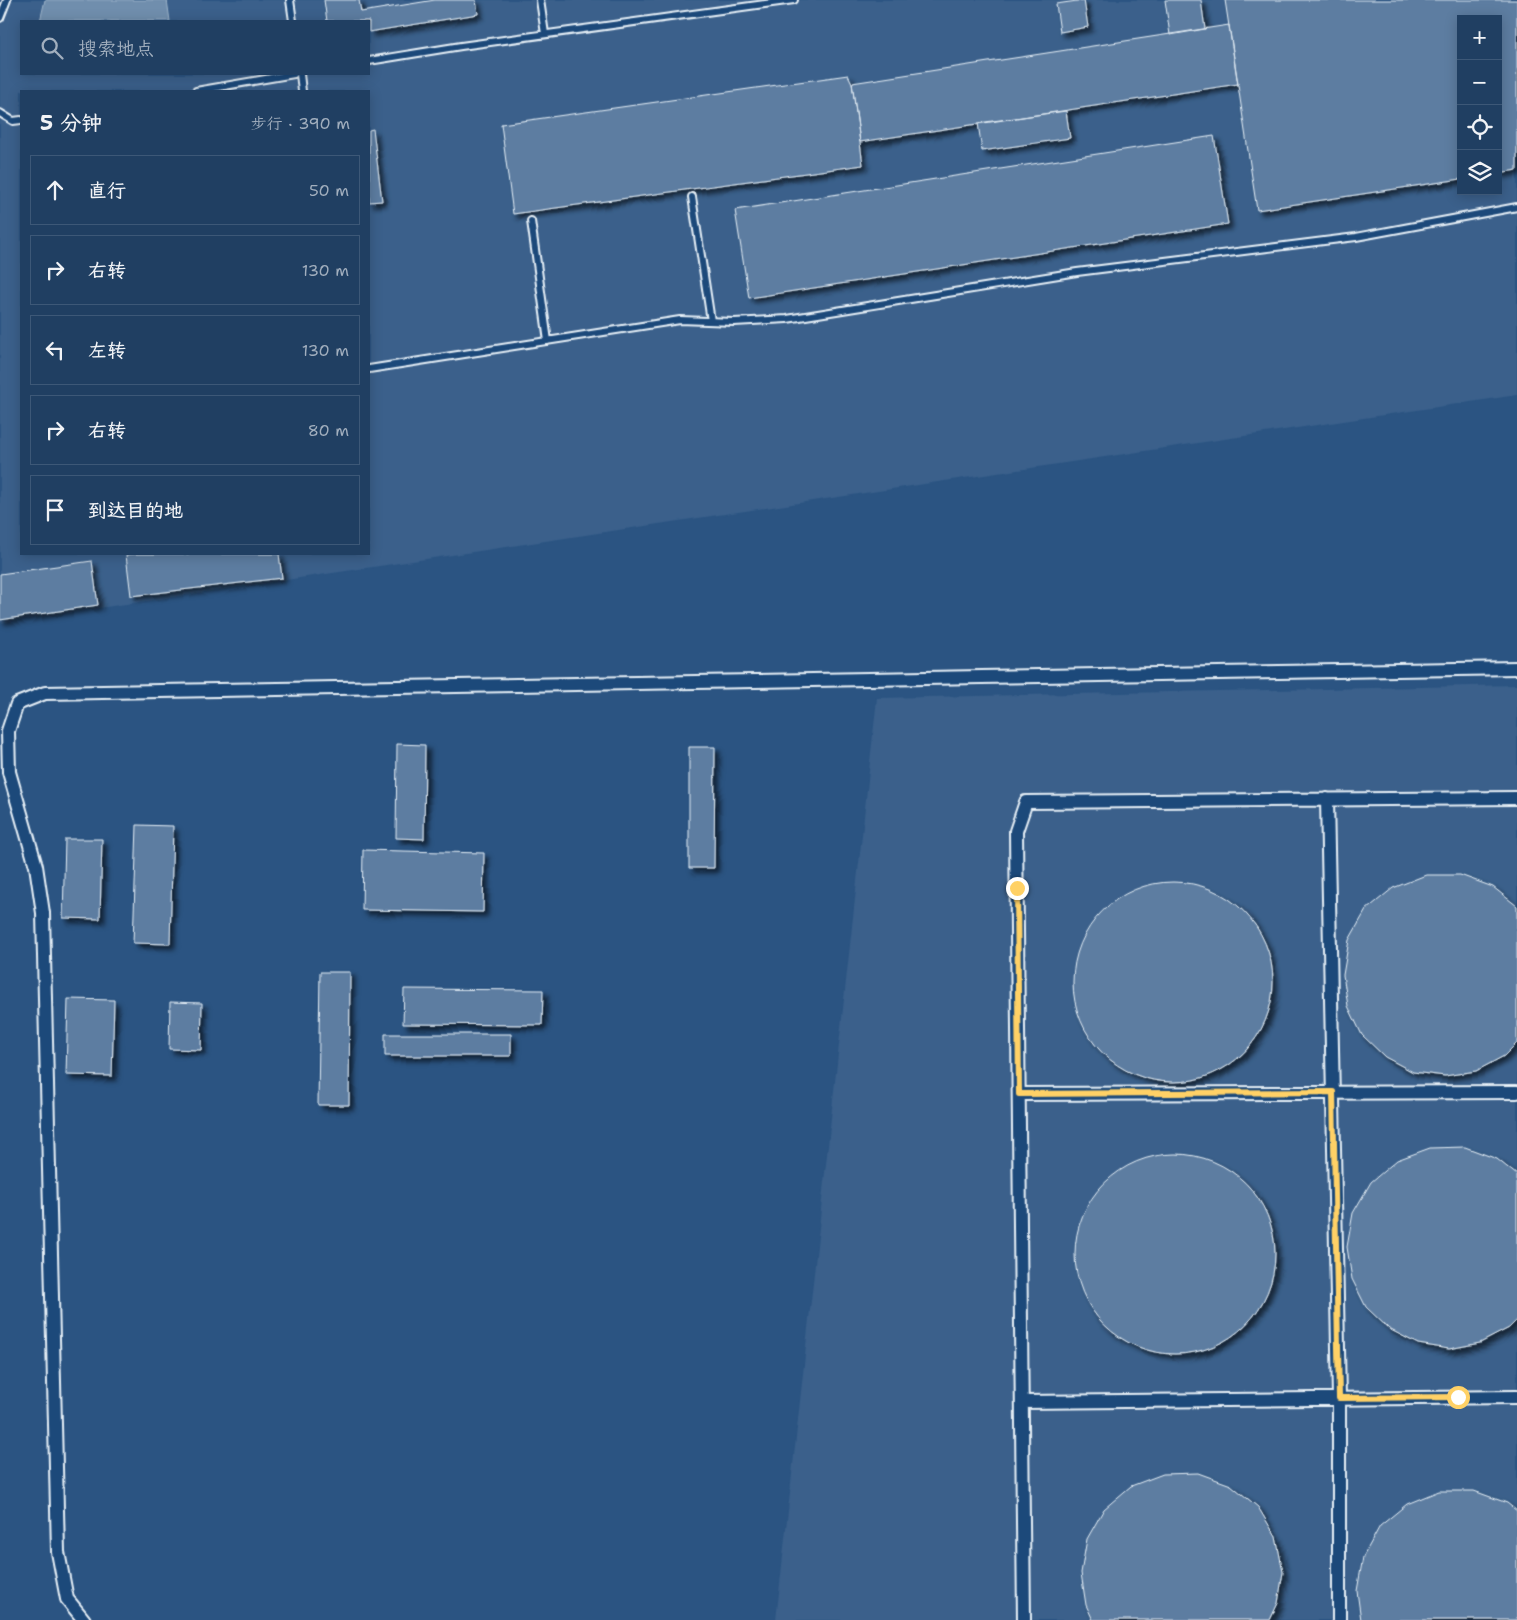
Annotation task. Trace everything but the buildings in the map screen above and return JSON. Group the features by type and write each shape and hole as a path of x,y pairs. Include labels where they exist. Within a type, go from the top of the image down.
{"street":[{"path":"84,1620 67,1599 58,1552 42,913 36,866 9,772 8,731 17,704 45,693 1517,668"},
{"path":"1024,1620 1016,832 1026,802 1517,798"},
{"path":"1327,800 1339,1398 1340,1620"},
{"path":"1019,1094 1517,1092"},
{"path":"1022,1402 1517,1397"}],"lane":[{"path":"0,18 7,0"},
{"path":"290,0 293,20"},
{"path":"540,0 545,34"},
{"path":"370,61 545,34 794,0"},
{"path":"202,90 288,75"},
{"path":"300,75 302,90"},
{"path":"0,113 14,121 20,120"},
{"path":"692,197 711,321"},
{"path":"370,369 680,320 734,322 788,319 1077,272 1356,237 1517,207"},
{"path":"531,221 548,341"}],"shaded area":[{"path":"0,0 1517,0 1517,395 0,623"},
{"path":"45,0 167,0 170,20 40,20"},
{"path":"1517,685 1517,1620 776,1620 877,698"}],"route":[{"path":"1017,888 1019,1094 1333,1092 1339,1398 1458,1397"}]}
